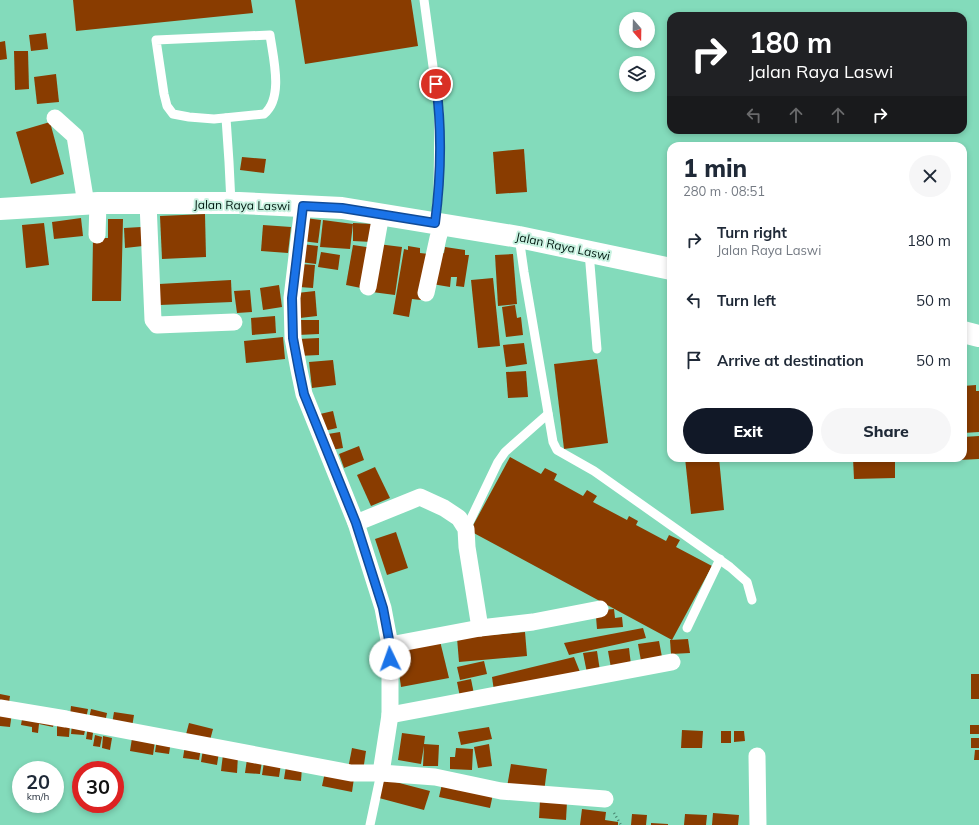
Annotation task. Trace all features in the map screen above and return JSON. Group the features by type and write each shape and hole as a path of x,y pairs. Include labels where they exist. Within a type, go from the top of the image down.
{"main road":[{"name":"Jalan Raya Laswi","path":"0,209 92,203 231,203 342,208 519,237 667,268"},
{"path":"967,333 979,336"}],"street":[{"path":"55,118 75,136 92,203 97,235"},
{"path":"148,203 153,320 157,325 234,322"},
{"path":"303,206 292,298 293,338 304,394 356,523 383,608 390,645 390,715 381,773"},
{"path":"368,287 381,214"},
{"path":"426,293 438,238 438,223"},
{"path":"356,523 420,497 444,508 460,518 466,529 466,542 480,628"},
{"path":"390,645 480,628 533,622 600,609"},
{"path":"390,715 672,662"},
{"path":"0,708 73,720 351,773 381,773 436,777 501,791 605,799"},
{"path":"757,756 758,825"}],"lane":[{"path":"424,0 439,111 438,223"},
{"path":"270,35 276,87 269,110 264,114 226,118 189,117 173,114 169,110 164,94 156,40 270,35"},
{"path":"226,118 231,203"},
{"path":"519,237 552,442 557,450 594,471 720,559 748,582 752,600"},
{"path":"589,252 597,350"},
{"path":"466,529 498,462 505,452 548,414"},
{"path":"687,628 720,559"},
{"path":"370,825 381,773"}],"building":[{"path":"73,0 251,0 253,13 76,31"},
{"path":"295,0 411,0 418,46 305,64"},
{"path":"46,33 48,49 31,51 29,35"},
{"path":"5,41 7,59 0,60 0,42"},
{"path":"14,51 28,51 29,89 15,90"},
{"path":"56,74 59,102 37,104 34,77"},
{"path":"50,122 64,174 31,184 16,132"},
{"path":"524,149 527,192 496,194 493,152"},
{"path":"242,157 266,159 264,173 240,170"},
{"path":"205,214 206,257 162,259 160,216"},
{"path":"81,218 83,236 54,239 52,222"},
{"path":"305,218 321,220 318,243 302,241"},
{"path":"108,219 123,219 121,301 92,301 93,238 108,238"},
{"path":"323,220 353,224 350,249 320,247"},
{"path":"44,223 49,265 26,268 22,225"},
{"path":"353,223 373,224 372,242 353,241"},
{"path":"263,225 291,227 288,253 261,251"},
{"path":"141,227 143,246 125,248 124,228"},
{"path":"302,244 318,246 316,264 300,262"},
{"path":"378,244 402,247 395,295 372,292"},
{"path":"353,245 373,248 366,289 346,285"},
{"path":"408,246 420,248 420,253 429,254 421,300 412,299 409,317 393,314 404,249 408,250"},
{"path":"445,247 465,250 465,255 469,255 464,287 456,286 457,277 451,277 450,287 432,284 437,252 444,253"},
{"path":"321,252 340,255 338,270 318,267"},
{"path":"513,254 517,304 498,306 495,255"},
{"path":"301,264 315,265 313,288 299,287"},
{"path":"493,278 500,346 478,348 471,280"},
{"path":"231,280 232,302 160,305 159,284"},
{"path":"279,285 282,307 263,310 260,288"},
{"path":"250,290 252,312 237,313 234,291"},
{"path":"315,291 317,316 300,318 297,293"},
{"path":"515,305 517,318 521,317 523,335 506,337 502,307"},
{"path":"275,316 276,333 252,335 251,318"},
{"path":"298,320 319,320 319,334 298,335"},
{"path":"283,337 285,359 246,363 244,341"},
{"path":"319,338 319,355 298,356 298,339"},
{"path":"524,343 527,364 506,367 503,345"},
{"path":"597,359 608,443 564,449 554,364"},
{"path":"333,360 336,385 312,388 309,362"},
{"path":"526,371 528,397 508,398 506,372"},
{"path":"976,385 976,391 979,391 979,432 967,433 967,386"},
{"path":"333,411 337,428 324,431 320,414"},
{"path":"340,432 343,448 331,450 328,434"},
{"path":"979,436 979,459 967,460 967,437"},
{"path":"359,446 364,460 344,468 339,454"},
{"path":"510,457 541,474 545,468 557,474 554,480 583,496 587,490 597,496 593,502 627,520 629,516 638,521 636,525 666,541 669,535 680,540 676,547 712,566 672,640 470,531"},
{"path":"685,462 719,462 724,510 691,514"},
{"path":"853,462 895,462 895,478 854,479"},
{"path":"375,467 390,498 371,506 357,475"},
{"path":"396,532 408,568 387,575 375,539"},
{"path":"614,609 615,618 622,617 623,627 597,629 596,617 602,610"},
{"path":"643,628 646,638 569,655 564,643"},
{"path":"525,632 527,656 459,662 457,638"},
{"path":"688,639 690,653 671,654 670,640"},
{"path":"440,641 449,678 401,687 396,649"},
{"path":"659,641 662,657 641,661 638,644"},
{"path":"629,648 631,665 611,668 608,651"},
{"path":"597,651 600,671 587,673 583,653"},
{"path":"574,657 580,672 494,691 492,677"},
{"path":"484,661 487,674 460,680 457,667"},
{"path":"971,674 979,674 979,699 971,699"},
{"path":"471,679 474,694 460,697 457,682"},
{"path":"0,694 10,696 9,703 0,701"},
{"path":"71,706 88,709 86,719 70,716"},
{"path":"91,709 107,713 105,723 89,719"},
{"path":"0,710 12,712 10,727 0,726"},
{"path":"114,712 134,715 132,727 112,724"},
{"path":"23,713 40,715 38,733 32,732 32,727 21,725"},
{"path":"41,716 55,719 53,727 39,724"},
{"path":"189,723 213,729 209,744 185,738"},
{"path":"57,724 70,724 69,737 57,736"},
{"path":"72,724 86,726 84,735 71,734"},
{"path":"970,725 979,725 979,734 970,734"},
{"path":"88,726 93,733 92,740 86,739"},
{"path":"489,727 492,739 461,745 458,732"},
{"path":"682,730 703,731 702,748 681,748"},
{"path":"721,731 731,731 731,743 721,743"},
{"path":"734,731 744,731 745,741 734,742"},
{"path":"402,733 425,736 424,744 439,745 438,766 423,766 424,746 421,764 398,760"},
{"path":"95,735 102,737 100,747 93,746"},
{"path":"103,736 112,738 110,750 102,748"},
{"path":"132,738 155,741 153,755 130,751"},
{"path":"971,738 979,738 979,748 971,748"},
{"path":"157,739 171,741 169,754 155,752"},
{"path":"489,744 492,766 478,768 474,747"},
{"path":"185,745 201,748 199,760 183,758"},
{"path":"352,748 366,751 363,771 348,769"},
{"path":"456,748 473,749 472,770 450,769 450,757 455,757"},
{"path":"203,749 219,752 217,765 201,762"},
{"path":"975,750 979,750 979,760 974,760"},
{"path":"223,754 238,756 237,773 221,771"},
{"path":"247,759 262,761 260,774 245,773"},
{"path":"264,762 281,764 279,777 262,775"},
{"path":"511,764 547,769 544,792 507,787"},
{"path":"286,766 302,767 301,781 284,779"},
{"path":"325,772 354,778 352,792 322,786"},
{"path":"384,779 430,791 424,810 379,798"},
{"path":"442,784 493,794 490,808 439,797"},
{"path":"540,800 567,802 566,820 539,818"},
{"path":"582,809 606,812 605,820 618,822 618,825 580,825"},
{"path":"713,813 739,815 738,825 712,825"},
{"path":"632,814 647,815 646,825 631,825"},
{"path":"685,814 707,815 706,825 684,825"},
{"path":"651,823 668,824 668,825 651,825"}],"route":[{"path":"390,659 390,645 383,608 356,523 304,394 293,338 292,298 303,206 367,211 435,223 438,195 439,111 436,84"}]}
